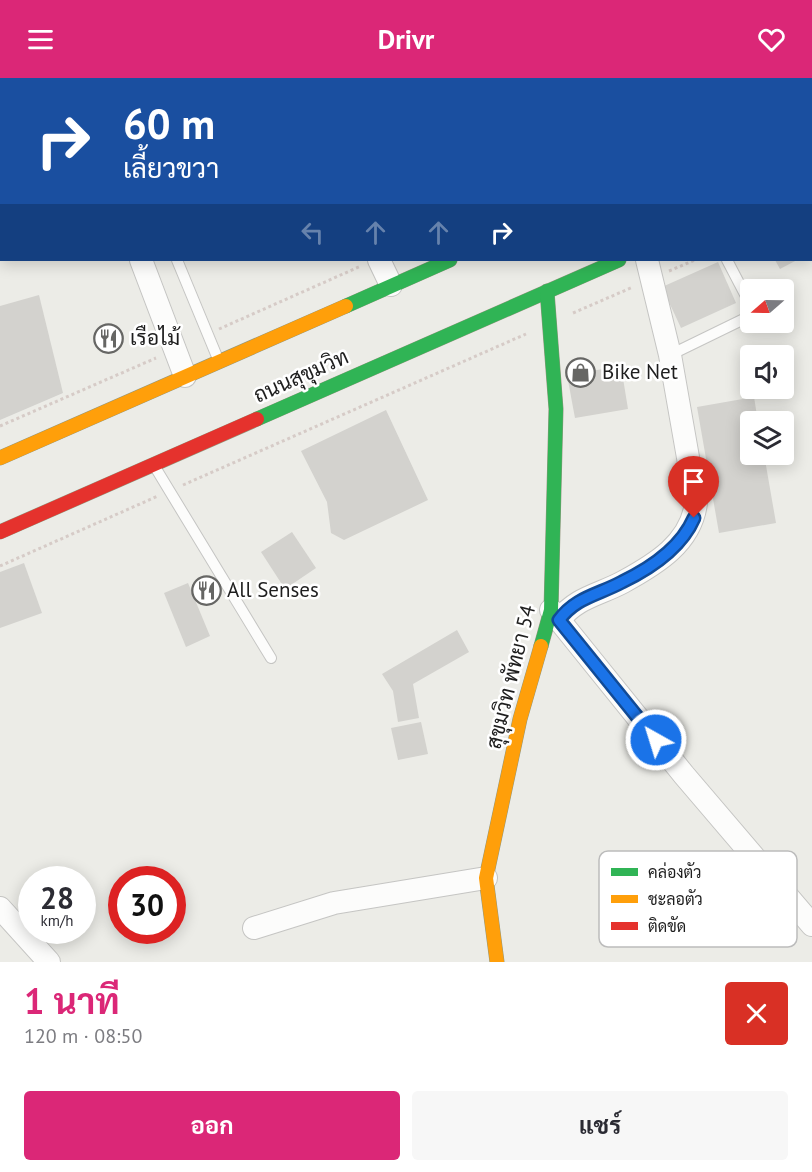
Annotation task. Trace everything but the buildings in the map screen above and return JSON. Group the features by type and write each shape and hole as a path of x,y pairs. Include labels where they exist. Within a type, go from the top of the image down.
{"main road":[{"path":"0,458 448,261"},
{"name":"ถนนสุขุมวิท","path":"0,532 617,261"},
{"name":"สุขุมวิท พัทยา 54","path":"497,962 486,878 520,718 555,615 556,409 547,291"}],"street":[{"path":"141,261 185,376"},
{"path":"379,261 391,285"},
{"path":"649,269 670,355 696,503 694,518 676,546 622,582 582,598 555,615 684,775 749,851"},
{"path":"254,928 334,903 486,878"},
{"path":"797,907 812,925"},
{"path":"0,909 49,962"}],"lane":[{"path":"177,261 219,362"},
{"path":"728,261 740,285"},
{"path":"670,355 740,321"},
{"path":"153,464 271,658"}],"path":[{"path":"0,566 549,324 649,269 690,261"}],"traffic: fast":[{"path":"346,306 448,261"},
{"path":"257,419 617,261"},
{"path":"541,646 551,610 556,409 547,291"}],"traffic: slow":[{"path":"0,458 346,306"},
{"path":"497,962 486,878 520,719 541,646"}],"traffic: jam":[{"path":"0,532 257,419"}],"place":[{"name":"เรือไม้","path":"109,338"},
{"name":"Bike Net","path":"581,372"},
{"name":"All Senses","path":"206,590"}],"route":[{"path":"656,740 559,620 569,607 582,598 622,582 676,546 689,531 694,518"}]}
